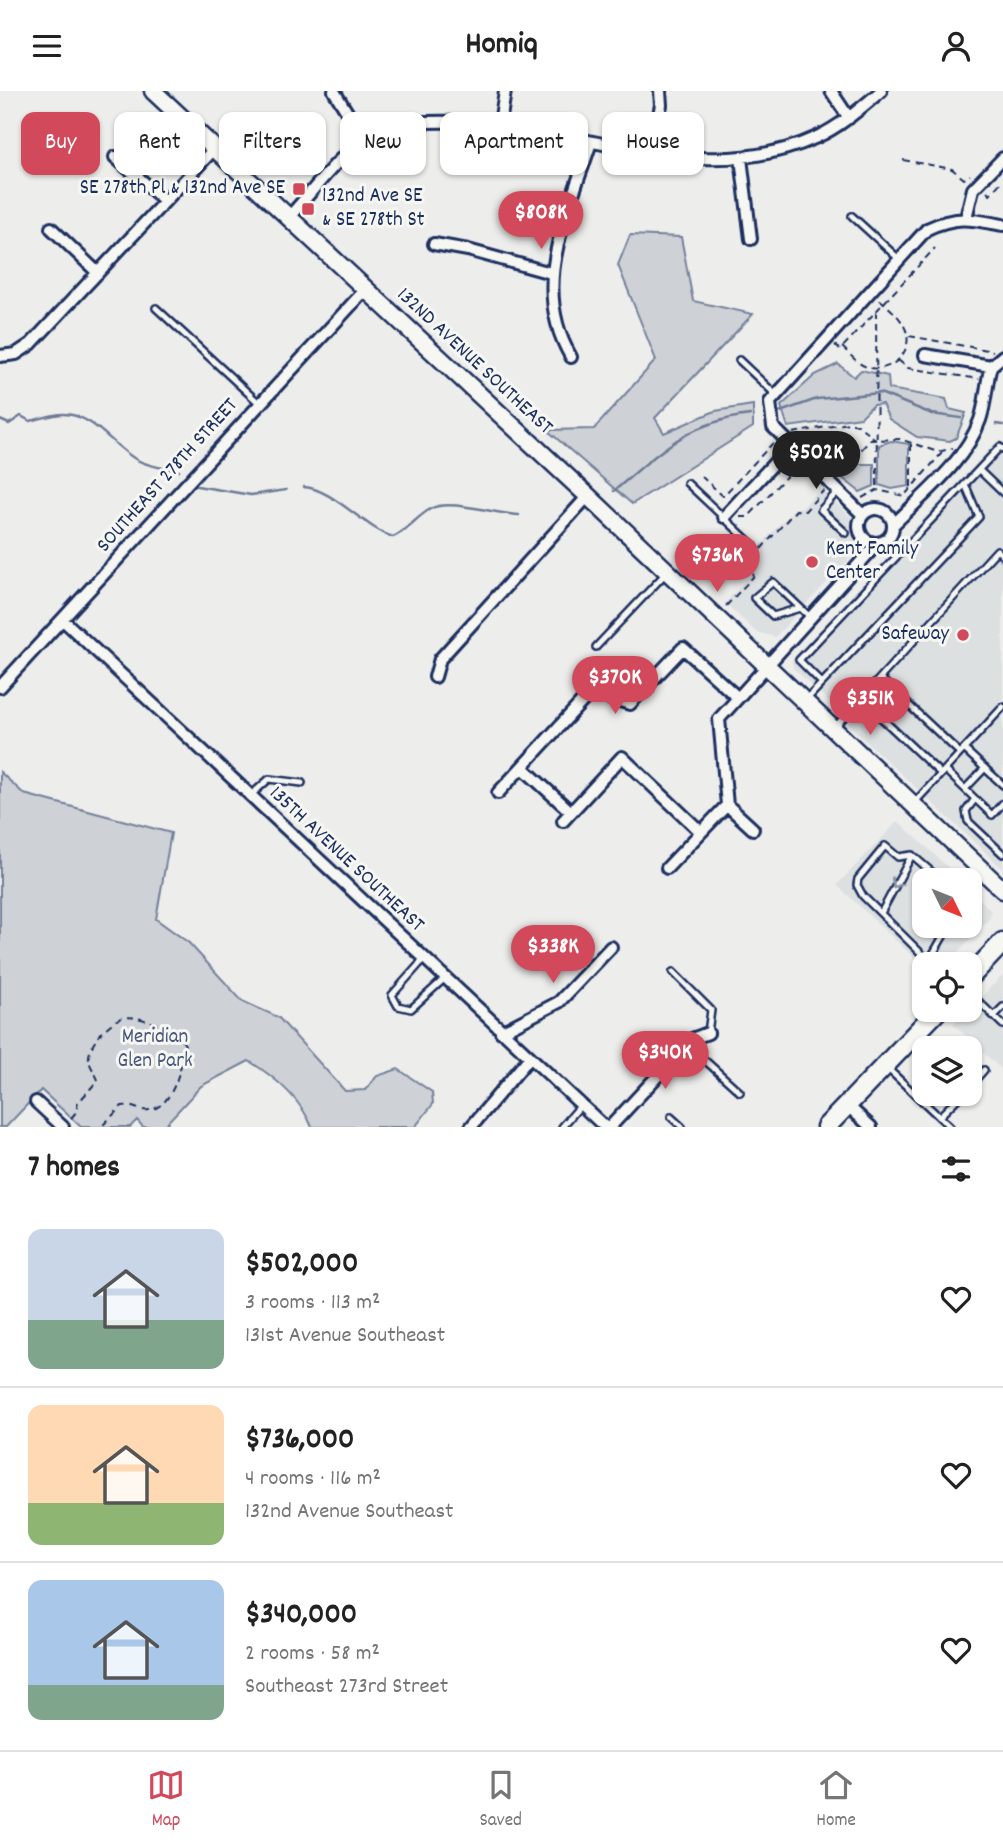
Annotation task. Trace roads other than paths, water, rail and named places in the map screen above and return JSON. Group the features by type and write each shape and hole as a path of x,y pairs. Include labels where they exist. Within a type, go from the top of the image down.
{"main road":[{"name":"132ND AVENUE SOUTHEAST","path":"153,91 588,496 1003,890"},
{"path":"982,964 1003,942"},
{"path":"826,1127 927,1022"}],"street":[{"path":"334,91 347,112"},
{"path":"502,112 505,91"},
{"path":"660,91 660,112"},
{"path":"831,91 849,118"},
{"path":"704,159 741,158 794,146 818,137 849,118 881,91"},
{"path":"588,141 602,144"},
{"path":"572,356 559,335 553,317 551,273 591,142"},
{"path":"0,356 24,351 214,149"},
{"path":"741,158 751,239"},
{"path":"966,218 973,189 1003,158"},
{"path":"288,218 340,165"},
{"path":"135,175 165,201"},
{"path":"863,515 773,427 769,409 775,393 927,229 947,219 966,218 1003,225"},
{"path":"51,228 98,272"},
{"path":"434,244 468,250 551,273"},
{"name":"SOUTHEAST 278TH STREET","path":"0,687 365,290"},
{"path":"893,525 955,461 968,443 980,419 991,366 999,353"},
{"path":"925,355 991,366"},
{"path":"724,517 792,445"},
{"path":"435,677 440,659 588,496"},
{"path":"753,829 727,804 719,719 877,544 891,536 893,525 889,515 879,509 863,515 859,525 862,536 877,544"},
{"name":"135TH AVENUE SOUTHEAST","path":"63,620 444,979 608,1127"},
{"path":"498,793 591,692 630,704 683,648 737,697"},
{"path":"523,768 567,817 622,757 701,832"},
{"path":"667,868 727,804"},
{"path":"501,1032 559,1002 611,947"},
{"path":"608,1127 687,1045 701,1034 708,1033"},
{"path":"471,1127 530,1057"},
{"path":"36,1102 63,1127"},
{"path":"847,1105 871,1127"}],"lane":[{"path":"852,216 899,259"},
{"path":"156,308 260,404"},
{"path":"739,360 775,393"},
{"path":"822,683 799,660 1000,447 1003,449"},
{"path":"979,470 1003,493"},
{"path":"687,483 754,546"},
{"path":"804,702 979,517 965,484"},
{"path":"838,491 821,510 846,533"},
{"path":"834,729 997,550 1003,556"},
{"path":"596,647 667,572"},
{"path":"800,608 773,616 754,598 773,582 810,617"},
{"path":"880,678 1003,785"},
{"path":"861,699 992,815 1003,803"},
{"path":"913,804 1003,707"},
{"path":"965,789 985,768"},
{"path":"250,796 269,779 302,783"},
{"path":"975,799 966,811 968,821 1003,854"},
{"path":"920,952 857,885 862,871 884,846 898,857 912,855 927,868"},
{"path":"881,913 912,855"},
{"path":"424,959 392,995 398,1006 411,1009 444,979"},
{"path":"673,972 711,1010 708,1033"},
{"path":"982,1004 1003,1025"},
{"path":"994,1016 1003,1007"},
{"path":"687,1045 740,1092"},
{"path":"885,1066 950,1127"},
{"path":"562,1127 581,1105"},
{"path":"939,1117 950,1106"},
{"path":"671,1117 682,1127"}],"waterway":[{"path":"780,412 817,399 880,393 932,414 961,418"},
{"path":"0,420 9,424 21,416 30,421 59,414 74,415 93,425 137,460 179,471"},
{"path":"614,491 661,452 691,432 709,424 750,415"},
{"path":"996,424 1003,425"},
{"path":"197,486 251,495 286,490"},
{"path":"304,487 326,494 393,537 427,511 440,506 461,506 519,515"}],"place":[{"name":"SE 278th Pl & 132nd Ave SE","path":"299,189"},
{"name":"132nd Ave SE & SE 278th St","path":"308,209"},
{"name":"Kent Family Center","path":"812,562"},
{"name":"Safeway","path":"963,635"}],"park label":[{"name":"Meridian Glen Park","path":"155,1050"}]}
